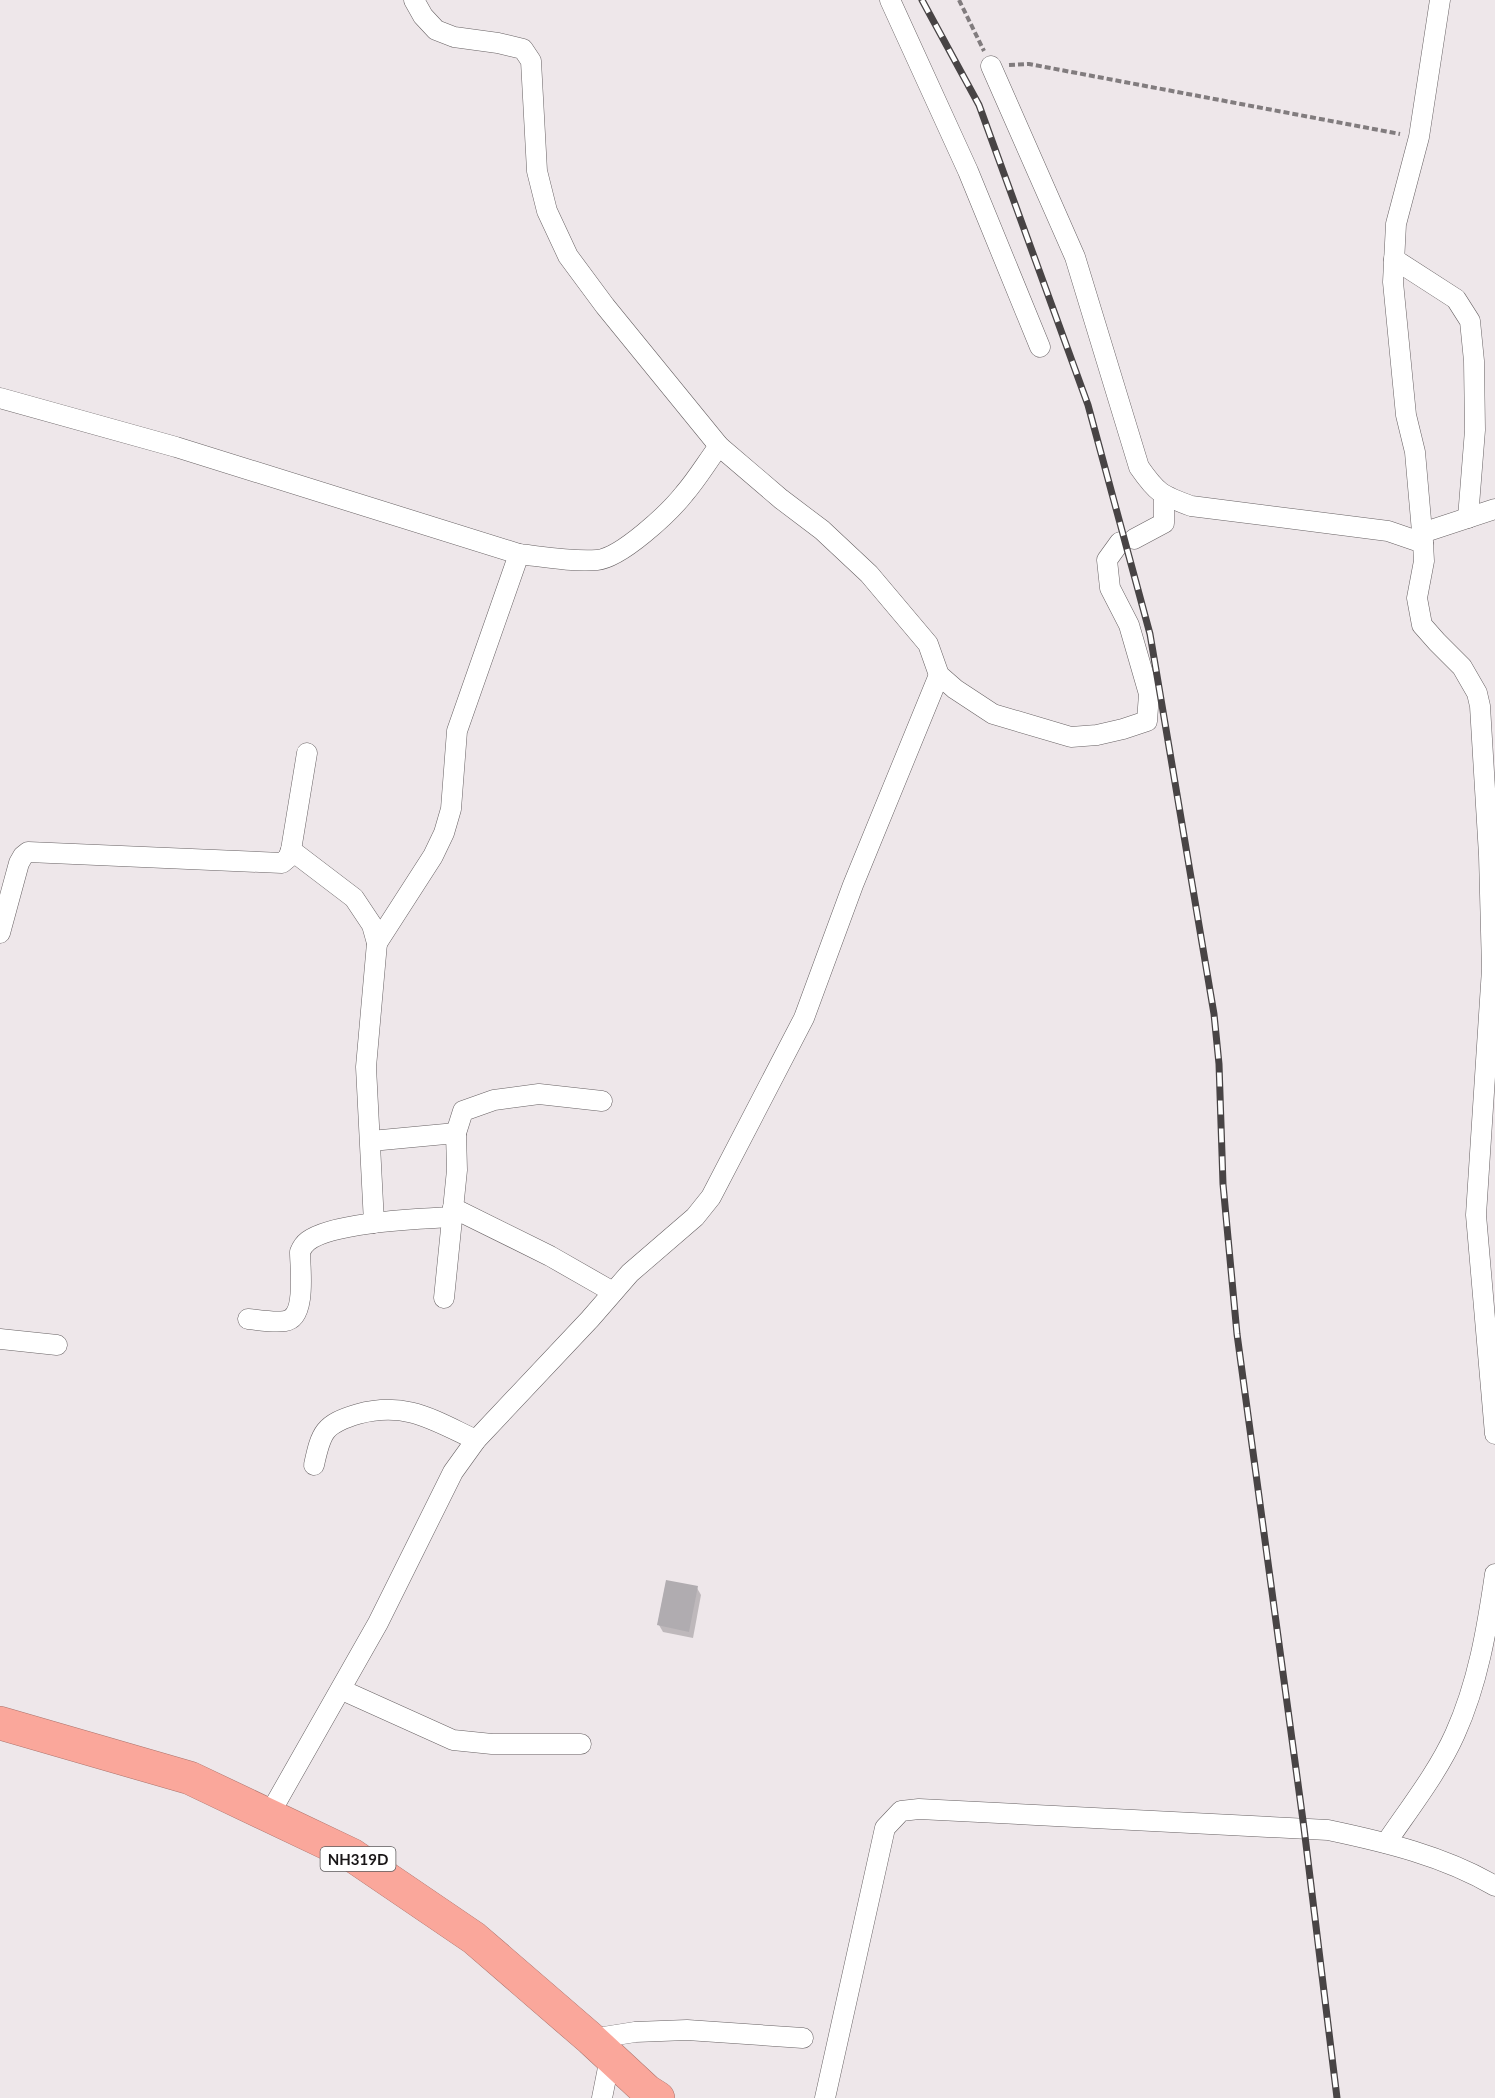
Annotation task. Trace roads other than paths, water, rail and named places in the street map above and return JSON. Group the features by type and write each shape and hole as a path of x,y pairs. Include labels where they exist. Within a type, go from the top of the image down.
{"highway":[{"name":"NH319D","path":"0,1723 190,1778 352,1855 474,1938 646,2091 658,2098"}],"street":[{"path":"414,0 423,16 436,30 454,37 523,49 531,61 537,171 547,211 568,256 605,306 719,446 781,500 822,530 869,574 928,644 939,675 955,689 993,714 1071,736 1097,735 1147,721 1149,694 1129,625 1110,588 1107,560 1127,541 1164,523 1164,497"},
{"path":"890,0 968,171 1040,347"},
{"path":"1440,0 1419,137 1396,224 1393,282 1406,415 1415,452 1423,538 1424,561 1417,598 1422,625 1462,667 1477,693 1480,706 1489,855 1492,969 1476,1215 1495,1434"},
{"path":"991,66 1075,257 1139,467 1153,488 1164,497 1191,506 1388,531 1423,538 1495,509"},
{"path":"1394,259 1456,299 1470,321 1474,361 1475,430 1468,518"},
{"path":"0,398 176,447 519,554 560,559 599,560 621,551 657,522 684,495 719,446"},
{"path":"377,943 433,856 444,833 451,809 457,731 519,554"},
{"path":"269,1815 378,1623 453,1472 476,1440 630,1273 695,1216 711,1197 804,1018 853,885 939,675"},
{"path":"0,933 19,863 28,852 282,862 288,858 291,850 307,753"},
{"path":"291,850 354,898 372,925 377,943 366,1067 374,1223"},
{"path":"444,1298 457,1170 456,1133 463,1111 495,1100 539,1094 602,1101"},
{"path":"371,1141 456,1133"},
{"path":"248,1319 286,1321 297,1312 300,1303 300,1252 309,1239 340,1228 453,1212 550,1256 613,1292"},
{"path":"0,1339 57,1345"},
{"path":"314,1465 320,1440 327,1428 343,1419 375,1410 401,1409 426,1416 476,1440"},
{"path":"1386,1843 1455,1736 1471,1694 1484,1648 1495,1574"},
{"path":"342,1690 453,1740 492,1744 581,1744"},
{"path":"825,2098 885,1828 901,1811 918,1809 1328,1830 1386,1843 1468,1870 1495,1886"},
{"path":"602,2098 600,2048 635,2032 687,2030 803,2038"}],"railway":[{"path":"922,0 979,105 1088,405 1150,634 1214,1014 1219,1064 1223,1184 1237,1334 1304,1828 1337,2098"}]}
